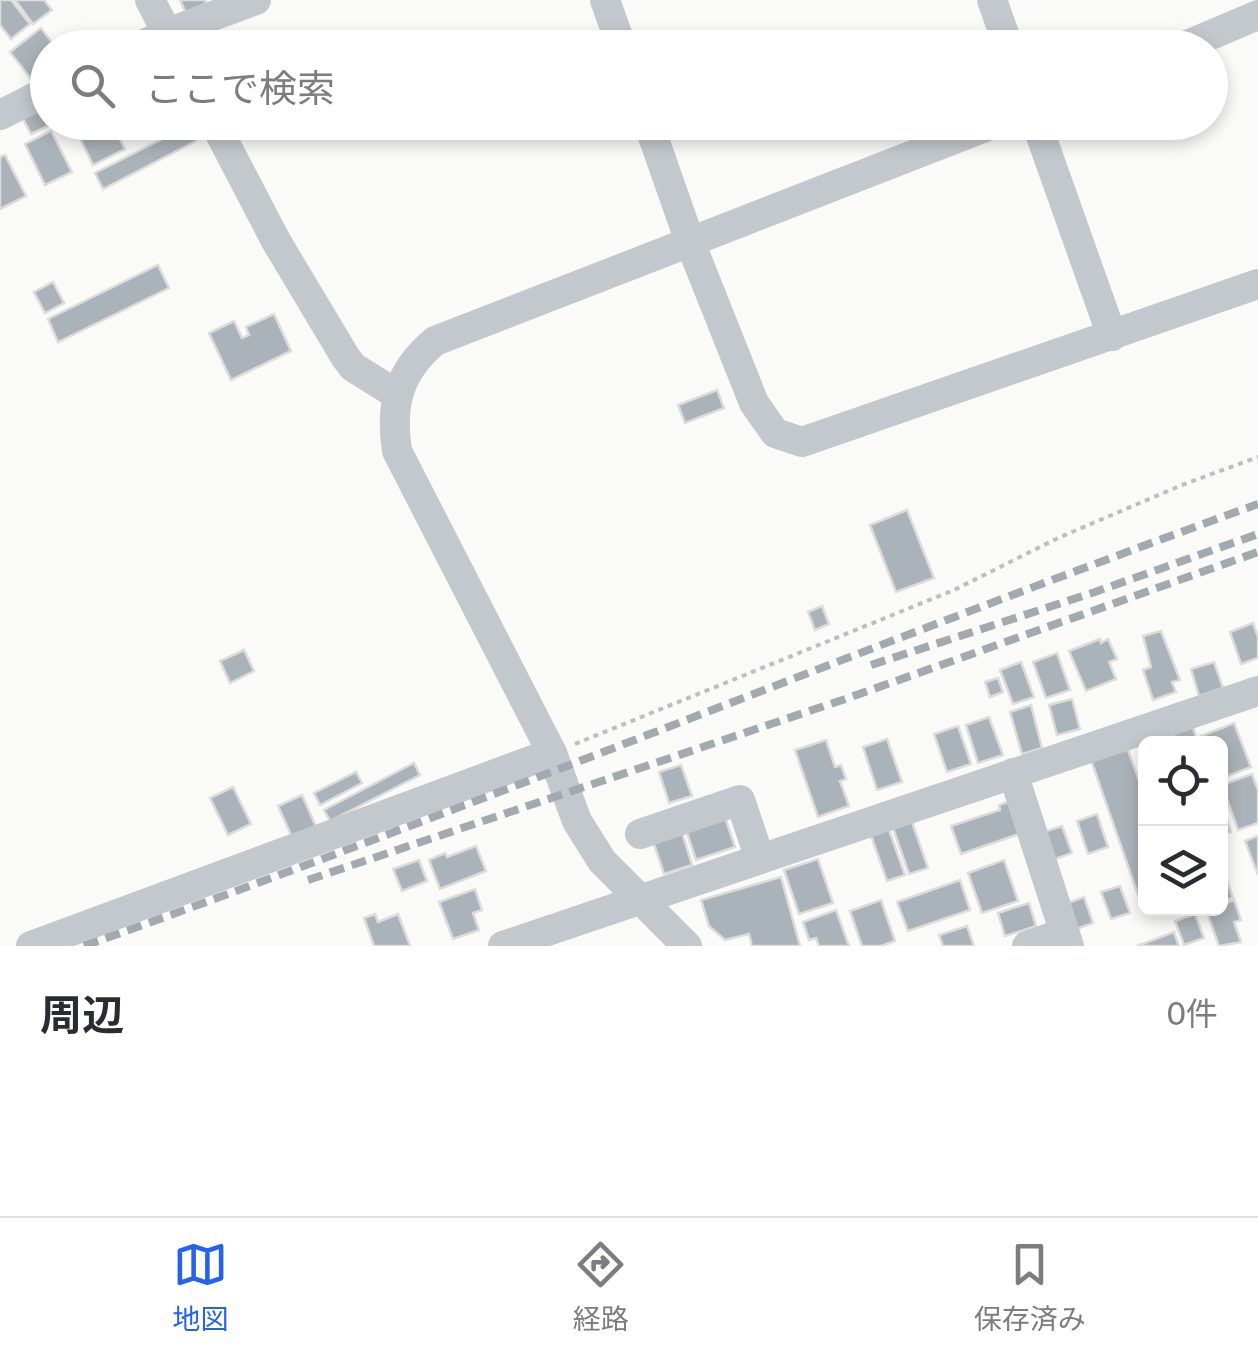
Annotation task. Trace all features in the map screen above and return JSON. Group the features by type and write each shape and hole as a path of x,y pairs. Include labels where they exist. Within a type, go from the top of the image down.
{"street":[{"path":"150,0 166,30"},
{"path":"192,30 256,0"},
{"path":"605,0 616,30"},
{"path":"992,0 1003,30"},
{"path":"1223,30 1258,15"},
{"path":"0,114 30,100"},
{"path":"223,140 276,241 346,358 353,367 396,394"},
{"path":"654,140 754,403 775,432 802,442 1258,284"},
{"path":"687,946 602,861 577,821 552,753 397,451 396,394 406,371 434,341 952,140"},
{"path":"1042,140 1112,336"},
{"path":"503,946 1258,692"},
{"path":"32,946 552,753"},
{"path":"1013,773 1066,939 1026,946"},
{"path":"640,834 740,800 760,859"}],"path":[{"path":"552,753 954,590 1058,538 1258,457"}],"building":[{"path":"0,0 11,0 30,24 11,39 0,25"},
{"path":"15,0 44,0 52,10 33,24"},
{"path":"180,0 205,0 206,3 186,13"},
{"path":"30,37 30,78 10,52"},
{"path":"30,113 30,132 22,117"},
{"path":"56,140 72,172 45,185 25,144"},
{"path":"81,140 120,140 125,149 93,165"},
{"path":"160,140 196,141 103,189 95,173"},
{"path":"5,155 26,196 0,209 0,157"},
{"path":"158,265 169,288 58,342 48,319"},
{"path":"53,282 64,303 45,313 34,292"},
{"path":"274,314 291,351 231,380 209,333 234,321 242,338 249,335 246,327"},
{"path":"717,390 724,408 685,423 678,405"},
{"path":"907,510 934,578 896,592 870,525"},
{"path":"822,606 829,624 815,630 808,612"},
{"path":"1253,623 1258,658 1241,664 1230,632"},
{"path":"1161,631 1180,680 1172,682 1176,692 1153,700 1143,670 1151,667 1143,636"},
{"path":"1100,639 1101,643 1108,639 1117,659 1109,662 1116,679 1086,691 1069,651"},
{"path":"244,650 254,671 230,683 220,661"},
{"path":"1057,653 1070,690 1046,698 1033,662"},
{"path":"1021,662 1034,697 1013,704 1000,670"},
{"path":"1214,662 1223,688 1199,696 1191,669"},
{"path":"998,678 1003,692 990,697 985,682"},
{"path":"1072,699 1080,729 1057,735 1049,705"},
{"path":"1031,705 1042,748 1022,754 1010,712"},
{"path":"989,717 1003,755 978,763 966,725"},
{"path":"1234,723 1251,767 1228,776 1228,736 1201,736"},
{"path":"958,726 971,764 947,772 934,734"},
{"path":"1193,727 1196,736 1169,736"},
{"path":"887,739 902,782 877,790 863,747"},
{"path":"826,740 835,767 841,765 846,779 840,781 849,806 818,817 795,750"},
{"path":"1127,747 1138,778 1138,895 1091,760"},
{"path":"414,763 420,775 330,821 324,810"},
{"path":"681,765 692,796 669,803 659,772"},
{"path":"356,772 362,783 320,805 314,793"},
{"path":"1252,774 1258,790 1258,823 1238,830 1228,802 1228,783"},
{"path":"233,787 251,824 228,835 210,798"},
{"path":"302,795 317,829 293,839 278,806"},
{"path":"1013,800 1025,832 961,854 951,826 1000,810 999,805"},
{"path":"724,814 735,847 696,860 685,827"},
{"path":"1097,814 1108,847 1088,854 1077,821"},
{"path":"912,822 928,868 909,874 893,828"},
{"path":"1062,826 1072,853 1050,861 1040,833"},
{"path":"888,827 905,875 887,881 870,833"},
{"path":"681,829 692,865 664,874 652,838"},
{"path":"1258,836 1258,875 1245,841"},
{"path":"476,846 486,871 440,889 429,860"},
{"path":"818,859 833,903 799,914 784,870"},
{"path":"419,860 427,881 402,891 393,869"},
{"path":"1004,860 1018,901 982,913 968,873"},
{"path":"781,877 800,946 752,946 749,934 725,940 709,926 701,900"},
{"path":"960,880 970,910 908,931 897,902"},
{"path":"1120,886 1130,913 1111,919 1101,892"},
{"path":"475,889 482,910 473,913 479,930 453,939 439,902"},
{"path":"1084,897 1093,923 1071,931 1062,905"},
{"path":"881,900 895,941 862,946 850,911"},
{"path":"1234,900 1241,920 1234,922 1241,942 1219,946 1208,916 1228,916 1228,902"},
{"path":"1029,903 1036,926 1005,936 998,913"},
{"path":"836,910 849,946 819,946 816,938 809,940 803,922"},
{"path":"375,914 378,922 398,914 410,946 374,946 364,918"},
{"path":"1196,916 1204,938 1184,945 1175,921"},
{"path":"967,926 974,946 943,946 939,935"},
{"path":"1174,932 1179,946 1137,946"}],"railway":[{"path":"84,946 1258,504"},
{"path":"871,665 1258,534"},
{"path":"308,880 851,697 1258,552"}]}
